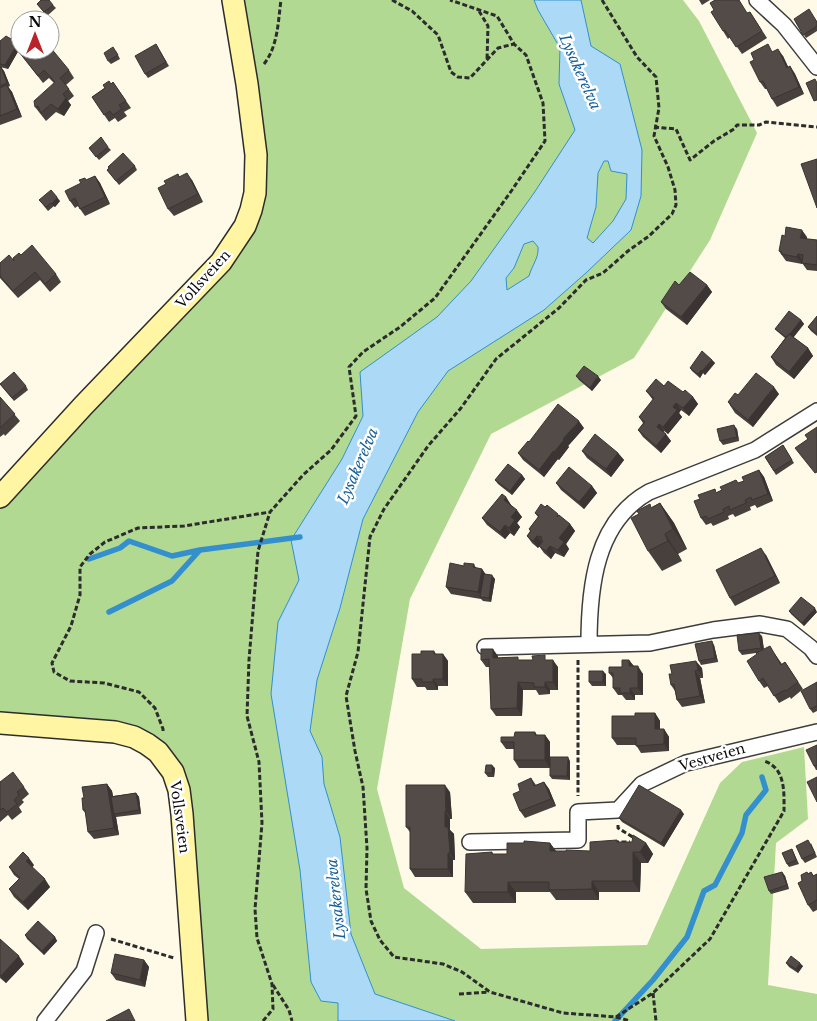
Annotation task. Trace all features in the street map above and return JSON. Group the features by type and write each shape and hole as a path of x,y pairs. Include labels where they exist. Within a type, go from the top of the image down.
{"main road":[{"name":"Vollsveien","path":"0,497 221,262 237,240 251,210 257,178 254,128 233,0"},
{"name":"Vollsveien","path":"0,723 115,732 134,737 158,752 173,772 179,790 197,1021"}],"street":[{"path":"757,0 784,25 817,67"},
{"path":"583,645 596,566 613,525 626,508 636,499 649,492 755,450 817,411"},
{"path":"485,647 650,643 713,630 760,624 787,629 817,656"},
{"name":"Vestveien","path":"618,810 642,784 686,763 817,732"},
{"path":"470,842 578,840 578,812 618,810"},
{"path":"45,1021 84,971 96,934"}],"path":[{"path":"247,84 269,58 276,42 281,0"},
{"path":"392,0 412,11 438,35 451,72 458,77 470,78 498,48 514,44"},
{"path":"292,1021 289,1010 272,984 257,938 255,908 262,823 260,762 247,716 249,660 258,551 270,512 303,475 331,450 356,416 349,367 363,352 400,327 435,298 545,141 543,103 526,55 514,44 497,16 450,0"},
{"path":"602,0 637,57 656,77 659,108 654,127 654,136 676,190 676,205 672,214 650,236 628,250 603,273 586,280 559,308 496,359 461,408 428,446 384,509 370,538 358,652 346,696 363,787 367,848 366,889 371,921 380,940 394,957 443,964 462,972 490,992 563,1013 616,1017 630,1021"},
{"path":"479,10 488,26 487,60"},
{"path":"654,127 676,129 690,160 714,140 734,129 737,125 759,125 766,122 817,127"},
{"path":"158,752 163,729 154,708 139,692 104,683 70,681 54,672 52,663 71,626 80,596 80,568 90,554 105,542 138,528 184,526 270,512"},
{"path":"578,812 583,645"},
{"path":"616,1017 653,993 710,940 784,811 784,795 780,773 768,762 755,758 748,747"},
{"path":"578,840 643,843 618,828 618,810"},
{"path":"96,934 193,964"},
{"path":"263,1021 273,1009 272,984"},
{"path":"459,994 490,992"},
{"path":"653,993 656,1021"}],"green space":[{"path":"232,0 683,0 699,21 757,133 710,240 634,358 491,434 410,599 377,789 404,888 481,949 647,945 720,783 742,762 804,747 808,819 776,843 768,985 817,994 817,1021 197,1021 173,772 134,737 0,723 0,497 237,240 257,178"}],"water":[{"name":"Lysakerelva","path":"534,0 581,0 591,46 620,64 642,150 641,196 631,230 587,272 544,310 448,371 418,412 363,519 340,608 317,680 310,731 322,757 324,784 340,837 351,934 375,994 455,1021 338,1021 338,1003 321,1001 311,982 300,870 271,694 278,622 299,580 291,540 342,459 363,416 360,372 437,317 471,281 534,193 575,130 559,84 560,48","holes":["604,161 608,161 611,171 627,174 626,199 613,221 593,243 587,238 596,207 598,173","533,241 538,247 538,251 529,276 507,290 506,278 514,268 524,244"]}],"building":[{"path":"41,0 49,0 53,5 47,10 42,10 37,4"},
{"path":"715,0 739,0 747,13 750,12 762,31 736,47 711,12 714,10 710,3"},
{"path":"809,9 817,22 817,26 803,35 794,19"},
{"path":"6,36 10,38 10,57 5,65 0,64 0,41"},
{"path":"156,44 166,62 145,74 135,56"},
{"path":"768,44 772,52 778,49 787,68 790,66 799,87 772,99 763,81 760,82 750,62 754,60 751,53"},
{"path":"113,47 118,55 108,61 104,53"},
{"path":"60,59 69,70 60,78 69,89 63,94 66,98 58,109 51,104 41,113 38,106 35,107 34,101 55,82 44,70 38,76 25,60"},
{"path":"0,68 7,83 0,86"},
{"path":"815,79 817,83 817,100 814,101 806,83"},
{"path":"109,81 111,84 113,82 126,101 119,105 122,109 113,115 110,111 104,115 92,97 105,88 103,85"},
{"path":"7,85 17,109 0,116 0,88"},
{"path":"101,137 108,147 96,157 89,148"},
{"path":"123,153 135,166 116,181 107,170"},
{"path":"817,159 817,208 801,164"},
{"path":"187,173 198,194 168,209 158,188 166,184 164,181 178,174 179,177"},
{"path":"95,176 105,197 80,209 75,198 70,201 65,191 81,183 79,180 85,178 86,180"},
{"path":"51,190 57,197 52,204 46,207 39,200"},
{"path":"786,227 802,230 800,238 817,240 817,265 802,263 803,255 798,254 797,257 781,254 782,252 779,251 782,235 785,236"},
{"path":"32,245 56,274 45,284 35,272 13,291 0,276 0,263 9,255 14,261 13,258 19,253 21,255"},
{"path":"690,272 707,285 681,317 661,302 675,281 679,285"},
{"path":"789,311 801,320 786,337 775,329"},
{"path":"817,316 817,334 808,327"},
{"path":"789,334 808,348 789,372 771,357"},
{"path":"702,351 712,360 698,374 690,368"},
{"path":"584,366 598,376 590,388 576,376"},
{"path":"14,372 26,386 12,398 0,384"},
{"path":"756,373 774,387 748,420 728,402 735,393 738,395"},
{"path":"656,379 664,386 668,381 683,392 685,390 693,397 683,408 676,403 673,407 677,410 663,427 659,424 657,427 666,434 656,446 638,430 645,422 639,417 654,398 646,391"},
{"path":"0,397 15,414 0,428"},
{"path":"558,404 579,421 539,470 518,453 529,442"},
{"path":"734,425 737,437 720,441 717,429"},
{"path":"817,427 817,472 815,473 795,448 808,439 805,435"},
{"path":"595,434 618,453 606,469 582,451"},
{"path":"783,445 792,460 774,471 765,457"},
{"path":"508,464 522,475 510,491 495,480"},
{"path":"569,467 592,486 579,502 556,483"},
{"path":"759,470 768,494 752,500 751,497 745,500 746,503 730,510 729,506 723,509 724,512 708,519 706,516 701,518 694,501 700,499 698,495 715,489 716,493 722,490 720,487 736,480 738,483 744,481 742,477"},
{"path":"502,494 506,497 504,500 517,510 511,517 515,520 509,528 505,525 500,532 482,518"},
{"path":"660,503 673,529 665,534 668,541 648,551 631,518 639,514 637,511 650,504 651,508"},
{"path":"541,504 545,507 547,505 558,514 557,517 559,515 570,524 559,538 564,542 558,550 550,546 546,551 539,546 543,541 542,537 537,536 533,541 527,536 531,531 529,529 539,516 535,513"},
{"path":"761,548 775,576 730,598 716,570"},
{"path":"450,563 464,566 464,563 474,564 473,567 482,569 478,592 446,587"},
{"path":"484,574 492,575 489,598 480,597"},
{"path":"801,597 815,608 802,623 789,611"},
{"path":"759,633 761,648 739,651 737,635"},
{"path":"712,641 715,658 699,661 695,644"},
{"path":"770,646 781,665 785,662 798,682 786,691 774,696 763,678 759,681 747,661 756,653"},
{"path":"481,649 493,649 493,658 518,657 518,660 533,660 532,656 545,655 545,660 553,660 553,682 545,682 545,687 534,687 534,683 518,682 517,708 491,709 489,659 481,660"},
{"path":"421,651 434,651 434,654 443,654 443,679 433,679 433,682 422,682 422,679 412,679 412,654 421,654"},
{"path":"622,660 629,660 629,666 638,666 638,688 630,688 630,693 620,693 620,688 613,688 613,673 609,673 609,667 622,667"},
{"path":"696,661 698,670 695,671 700,696 677,700 674,684 671,685 669,674 672,674 670,665"},
{"path":"589,671 603,671 603,682 589,682"},
{"path":"817,682 817,706 810,709 801,691"},
{"path":"635,713 655,713 655,729 664,729 664,744 636,746 636,738 612,738 612,716 635,716"},
{"path":"515,732 535,732 535,735 545,735 545,760 514,760 514,742 501,742 501,737 514,737"},
{"path":"817,745 817,765 814,766 806,750"},
{"path":"550,757 568,757 567,776 550,776"},
{"path":"486,765 492,765 492,773 485,773"},
{"path":"13,772 24,787 17,792 19,795 14,800 17,804 7,812 3,808 0,810 0,782"},
{"path":"817,777 817,802 807,782"},
{"path":"531,778 534,786 544,782 551,799 520,811 513,794 520,791 518,784"},
{"path":"107,784 114,828 88,832 85,810 83,810 82,798 84,798 82,787"},
{"path":"406,785 445,785 445,827 448,827 450,853 448,853 448,869 410,869 410,827 406,827"},
{"path":"639,785 681,810 661,843 619,818"},
{"path":"136,793 139,810 114,814 111,797"},
{"path":"633,835 646,843 640,852 633,852 633,881 592,881 592,889 549,890 549,882 508,882 508,892 465,892 466,854 492,852 492,854 507,854 507,843 524,843 524,841 550,843 550,851 590,851 590,842 617,840 617,842 632,842"},
{"path":"808,840 815,853 802,859 796,846"},
{"path":"792,849 796,860 787,864 782,853"},
{"path":"23,852 29,858 26,861 45,879 23,902 9,889 20,878 9,867"},
{"path":"782,872 787,885 769,891 764,877"},
{"path":"807,872 808,874 811,872 813,876 817,874 817,900 808,905 798,883 802,881 801,875"},
{"path":"38,921 55,937 42,951 25,935"},
{"path":"0,939 19,956 1,976 0,975"},
{"path":"115,954 144,960 140,980 111,973"},
{"path":"791,956 800,963 796,969 786,963"},
{"path":"129,1009 135,1021 106,1021"}],"waterway":[{"path":"109,612 172,581 200,550 300,537"},
{"path":"89,559 120,548 129,541 172,556 200,550"},
{"path":"615,1021 653,980 687,937 704,891 715,885 742,833 746,815 766,790 762,777"}]}
